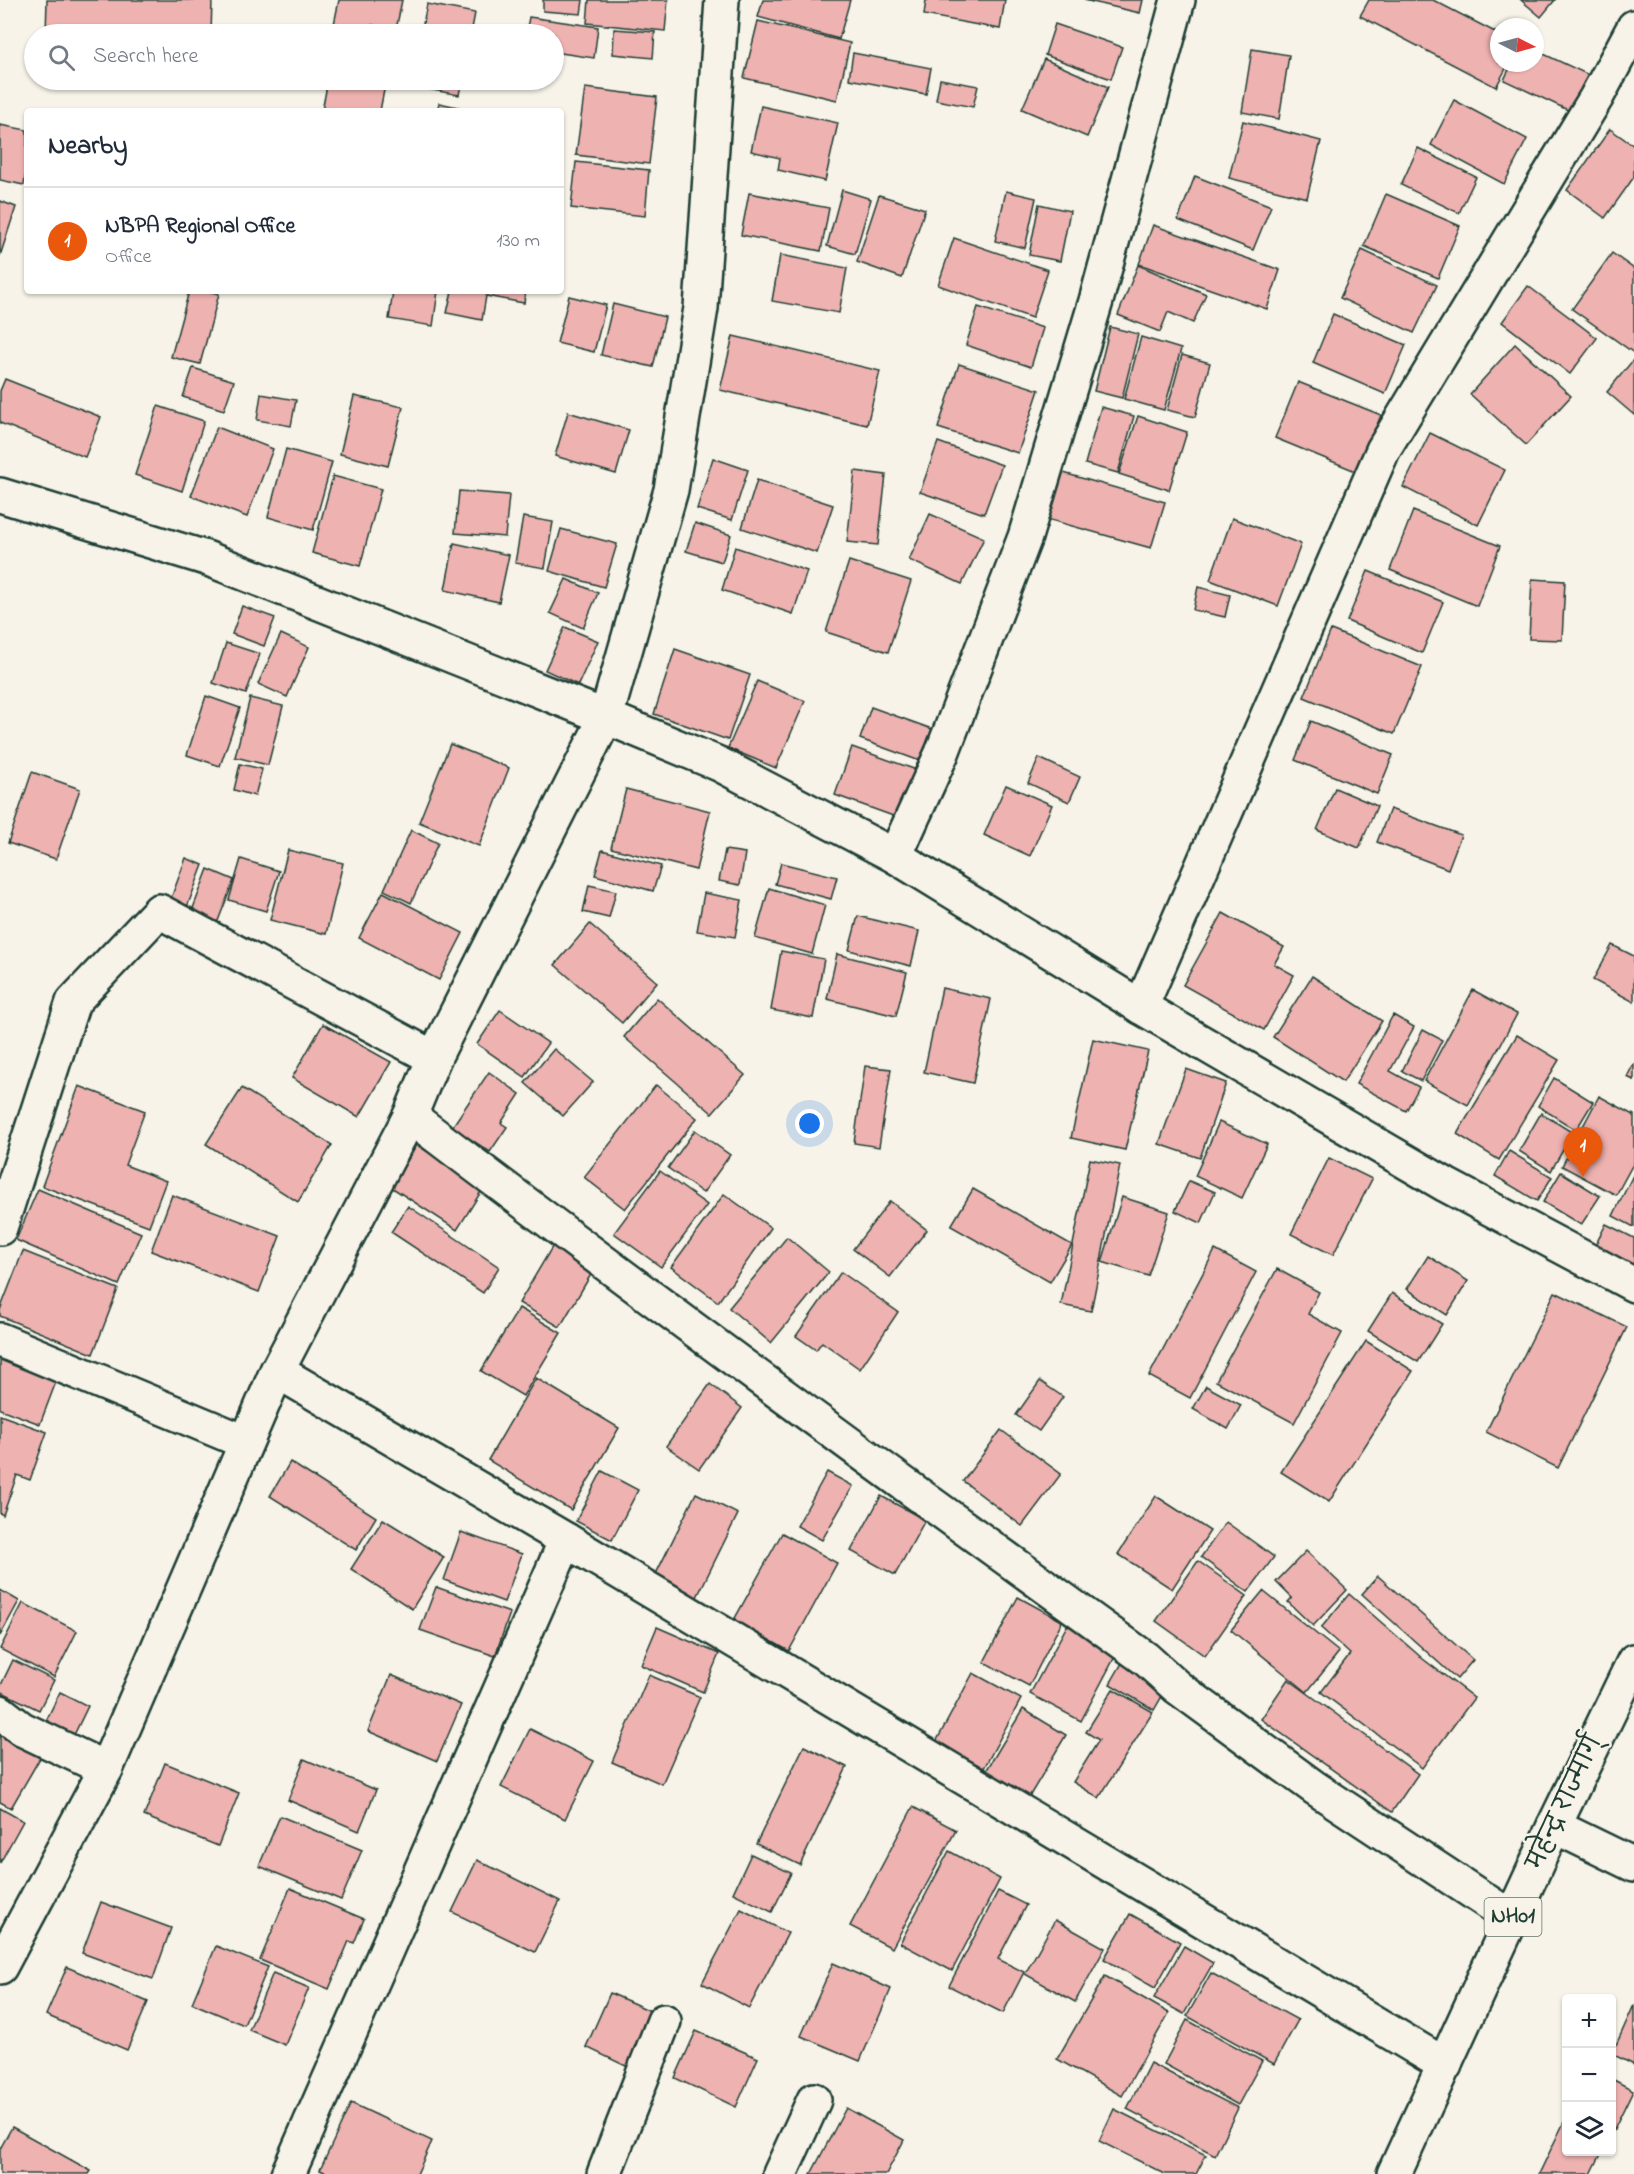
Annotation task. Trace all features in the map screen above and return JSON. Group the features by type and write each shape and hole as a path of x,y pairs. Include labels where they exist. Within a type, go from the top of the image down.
{"main road":[{"path":"0,1967 106,1769 277,1371 410,1116 434,1058 606,717 671,490 701,308 722,0"},
{"path":"895,856 942,753 1025,537 1096,301 1178,0"},
{"path":"1141,1007 1383,450 1596,98 1634,27"},
{"path":"0,495 206,558 718,764 895,856 1141,1007 1446,1185 1634,1285"},
{"path":"0,1228 73,1002 159,911 434,1058"},
{"path":"410,1116 570,1238 846,1442 1146,1659 1177,1687 1306,1782 1512,1918"},
{"path":"0,1340 245,1442"},
{"path":"277,1371 566,1540 1445,2065"},
{"path":"288,2174 566,1540"},
{"name":"महेन्द्र राज्मार्ग्","path":"1394,2174 1554,1826 1634,1661"},
{"path":"0,1712 22,1729 106,1769"},
{"path":"1554,1826 1634,1864"},
{"path":"604,2174 664,2021"},
{"path":"780,2174 814,2100"}],"building":[{"path":"47,0 212,0 211,24 46,24"},
{"path":"339,0 402,0 397,24 334,24"},
{"path":"543,0 583,0 581,14 543,11"},
{"path":"589,0 668,0 665,31 587,23"},
{"path":"763,0 850,0 839,39 758,17"},
{"path":"926,0 1005,0 1000,29 924,15"},
{"path":"1084,0 1143,0 1140,13"},
{"path":"1369,0 1433,0 1490,29 1490,72 1504,72 1496,87 1360,16"},
{"path":"1521,0 1555,0 1541,17"},
{"path":"427,4 475,13 473,24 423,24"},
{"path":"529,17 598,27 594,58 564,54 564,24 528,24"},
{"path":"758,21 850,43 837,100 744,78"},
{"path":"1055,24 1122,47 1111,79 1045,55"},
{"path":"614,29 655,32 653,58 613,54"},
{"path":"1252,49 1289,55 1279,119 1242,112"},
{"path":"853,53 931,68 926,94 849,79"},
{"path":"1544,54 1589,75 1572,112 1504,80 1508,72 1544,72"},
{"path":"1044,59 1108,87 1087,137 1022,109"},
{"path":"940,79 978,86 973,107 936,100"},
{"path":"585,88 657,97 649,164 576,155"},
{"path":"326,90 384,90 381,108 323,108"},
{"path":"432,90 460,90 459,95"},
{"path":"1454,100 1527,139 1504,184 1431,145"},
{"path":"439,103 463,108 438,108"},
{"path":"761,106 838,123 825,181 778,170 780,158 751,151"},
{"path":"1243,121 1321,141 1307,198 1229,178"},
{"path":"0,125 24,129 24,185 0,180"},
{"path":"1610,129 1634,146 1634,177 1605,218 1567,190"},
{"path":"1418,148 1476,177 1459,213 1401,185"},
{"path":"576,162 649,170 645,216 571,208"},
{"path":"1195,176 1271,206 1253,250 1178,220"},
{"path":"842,190 871,199 855,254 827,246"},
{"path":"1006,191 1036,198 1025,248 995,241"},
{"path":"749,193 829,208 821,251 741,235"},
{"path":"1386,194 1460,226 1438,278 1364,246"},
{"path":"879,195 925,209 902,278 857,262"},
{"path":"0,201 16,207 0,256"},
{"path":"1039,204 1070,211 1060,261 1029,255"},
{"path":"1153,225 1280,270 1267,309 1139,264"},
{"path":"954,238 1048,270 1032,318 938,285"},
{"path":"1362,250 1437,285 1414,333 1340,298"},
{"path":"1612,253 1634,269 1634,353 1572,309"},
{"path":"780,255 847,268 839,313 772,301"},
{"path":"1138,265 1206,294 1193,323 1168,312 1160,332 1118,315"},
{"path":"1528,286 1597,338 1570,374 1502,322"},
{"path":"188,294 219,294 200,364 171,357"},
{"path":"393,294 438,294 433,326 389,319"},
{"path":"451,294 526,294 524,303 486,296 482,320 447,313"},
{"path":"569,296 606,305 594,352 557,343"},
{"path":"613,304 665,317 653,367 601,355"},
{"path":"978,307 1043,328 1031,367 966,345"},
{"path":"1333,314 1406,345 1385,394 1313,363"},
{"path":"1110,327 1138,334 1122,398 1094,391"},
{"path":"733,336 880,371 867,425 720,390"},
{"path":"1141,337 1181,349 1164,410 1124,399"},
{"path":"1515,344 1571,396 1526,445 1470,394"},
{"path":"1182,355 1210,363 1195,417 1167,410"},
{"path":"1634,361 1634,415 1607,392"},
{"path":"959,364 1039,390 1018,453 938,428"},
{"path":"193,368 234,381 224,410 183,397"},
{"path":"5,379 101,417 85,457 0,423 0,391"},
{"path":"1298,382 1381,415 1358,472 1275,438"},
{"path":"261,394 296,400 291,426 257,420"},
{"path":"354,396 403,407 388,466 340,454"},
{"path":"158,406 204,421 182,491 135,475"},
{"path":"1101,407 1134,416 1118,473 1085,464"},
{"path":"568,412 629,430 616,474 555,456"},
{"path":"1138,416 1187,432 1169,490 1119,474"},
{"path":"217,427 273,449 247,517 191,496"},
{"path":"1430,433 1505,470 1478,525 1403,487"},
{"path":"938,442 1002,465 984,514 920,492"},
{"path":"286,449 332,462 313,530 268,517"},
{"path":"713,458 748,470 732,520 697,509"},
{"path":"855,471 886,475 878,545 847,542"},
{"path":"1060,472 1165,502 1151,548 1047,519"},
{"path":"333,476 381,489 360,566 312,553"},
{"path":"757,480 833,505 817,553 742,528"},
{"path":"459,491 509,495 505,537 455,533"},
{"path":"1413,511 1500,546 1477,606 1390,570"},
{"path":"930,514 984,538 962,584 909,560"},
{"path":"523,517 553,522 545,568 515,563"},
{"path":"1232,518 1301,544 1278,606 1210,580"},
{"path":"695,523 731,535 722,562 686,551"},
{"path":"561,529 617,544 604,587 549,571"},
{"path":"454,543 509,555 499,602 445,590"},
{"path":"735,547 807,571 793,614 722,590"},
{"path":"849,561 911,581 888,652 826,632"},
{"path":"1368,571 1443,602 1422,653 1347,621"},
{"path":"566,579 598,593 583,628 550,613"},
{"path":"1532,579 1565,581 1562,640 1529,639"},
{"path":"1198,587 1230,595 1225,617 1193,610"},
{"path":"242,606 275,618 264,646 232,634"},
{"path":"565,627 598,641 578,685 545,670"},
{"path":"1331,630 1422,667 1394,734 1304,697"},
{"path":"281,634 309,647 287,697 258,684"},
{"path":"226,643 260,654 246,694 213,683"},
{"path":"675,649 750,675 728,740 654,714"},
{"path":"757,681 805,701 776,768 728,748"},
{"path":"206,696 240,708 220,766 187,755"},
{"path":"250,698 283,706 268,765 235,757"},
{"path":"871,707 932,729 920,761 860,739"},
{"path":"1311,721 1393,755 1377,794 1295,760"},
{"path":"450,744 509,768 479,846 419,822"},
{"path":"852,747 925,773 907,821 835,795"},
{"path":"1039,758 1080,777 1069,802 1028,783"},
{"path":"240,764 262,769 255,796 234,790"},
{"path":"32,772 80,789 56,859 8,843"},
{"path":"1006,785 1052,805 1030,856 984,835"},
{"path":"1335,788 1377,806 1359,848 1317,830"},
{"path":"626,789 710,811 696,870 611,848"},
{"path":"1390,809 1461,835 1448,869 1377,842"},
{"path":"411,830 438,843 411,903 384,890"},
{"path":"288,850 343,863 326,934 270,920"},
{"path":"602,850 661,866 653,891 595,875"},
{"path":"725,850 745,853 740,885 719,881"},
{"path":"186,858 203,865 184,915 167,909"},
{"path":"241,859 279,871 266,911 229,900"},
{"path":"781,863 837,877 831,899 775,884"},
{"path":"208,869 234,880 216,926 190,916"},
{"path":"589,885 616,891 609,918 583,912"},
{"path":"769,888 825,905 812,954 755,938"},
{"path":"383,892 463,933 439,980 359,938"},
{"path":"704,893 742,900 735,937 697,931"},
{"path":"1223,913 1284,947 1274,964 1294,975 1264,1030 1183,985"},
{"path":"858,916 919,931 911,966 849,950"},
{"path":"590,924 657,982 622,1023 555,965"},
{"path":"1612,945 1634,956 1634,1002 1593,980"},
{"path":"781,951 824,959 813,1018 771,1010"},
{"path":"837,954 907,972 896,1016 827,999"},
{"path":"1312,976 1382,1021 1343,1082 1273,1037"},
{"path":"942,988 991,999 973,1083 924,1072"},
{"path":"1473,990 1517,1014 1468,1105 1424,1081"},
{"path":"657,998 745,1075 712,1113 624,1037"},
{"path":"500,1010 548,1043 525,1077 477,1044"},
{"path":"1393,1015 1414,1027 1390,1071 1419,1087 1406,1111 1356,1084"},
{"path":"323,1024 391,1062 359,1117 292,1078"},
{"path":"1423,1030 1442,1040 1421,1081 1402,1071"},
{"path":"1517,1035 1559,1060 1499,1160 1457,1134"},
{"path":"1093,1039 1148,1051 1125,1150 1071,1138"},
{"path":"554,1049 593,1082 563,1116 525,1083"},
{"path":"1634,1063 1634,1080 1627,1077"},
{"path":"865,1066 891,1069 879,1147 854,1143"},
{"path":"1186,1069 1226,1083 1200,1158 1159,1144"},
{"path":"489,1072 520,1094 501,1123 507,1127 490,1152 452,1127"},
{"path":"1554,1078 1593,1102 1576,1130 1538,1106"},
{"path":"656,1085 697,1118 625,1209 584,1177"},
{"path":"79,1086 145,1111 125,1165 166,1181 149,1226 42,1186"},
{"path":"242,1088 332,1145 298,1202 206,1144"},
{"path":"1599,1096 1634,1115 1634,1162 1616,1195 1562,1166"},
{"path":"1541,1113 1573,1133 1551,1171 1519,1151"},
{"path":"1219,1122 1267,1144 1242,1198 1195,1176"},
{"path":"695,1130 730,1155 703,1193 668,1168"},
{"path":"417,1145 484,1187 457,1230 391,1187"},
{"path":"1509,1151 1552,1177 1537,1201 1495,1176"},
{"path":"1329,1158 1372,1179 1333,1255 1291,1234"},
{"path":"1090,1159 1120,1165 1091,1311 1061,1305"},
{"path":"660,1171 707,1205 661,1267 614,1233"},
{"path":"1561,1172 1600,1196 1581,1225 1543,1202"},
{"path":"1634,1173 1634,1227 1613,1216"},
{"path":"1189,1181 1215,1192 1201,1223 1175,1211"},
{"path":"38,1189 141,1233 119,1285 16,1240"},
{"path":"973,1189 1072,1245 1050,1282 951,1226"},
{"path":"724,1194 771,1228 718,1302 671,1267"},
{"path":"172,1195 280,1236 259,1292 151,1251"},
{"path":"1122,1197 1169,1212 1148,1276 1102,1262"},
{"path":"890,1201 927,1230 890,1277 853,1249"},
{"path":"408,1206 499,1267 483,1293 391,1232"},
{"path":"1606,1224 1634,1238 1634,1286 1587,1262"},
{"path":"787,1237 829,1272 771,1343 729,1308"},
{"path":"555,1242 596,1266 560,1327 519,1303"},
{"path":"1215,1250 1256,1272 1190,1398 1149,1376"},
{"path":"23,1251 118,1289 93,1354 0,1316 0,1310"},
{"path":"1428,1256 1468,1281 1447,1315 1407,1289"},
{"path":"1277,1269 1319,1292 1308,1314 1342,1333 1294,1423 1216,1381"},
{"path":"841,1272 898,1312 860,1369 822,1342 816,1350 796,1336"},
{"path":"1555,1292 1627,1327 1558,1468 1486,1432"},
{"path":"1392,1293 1442,1324 1418,1362 1368,1331"},
{"path":"519,1308 561,1333 523,1396 481,1371"},
{"path":"1366,1341 1413,1371 1329,1502 1281,1472"},
{"path":"0,1351 59,1374 40,1424 0,1409"},
{"path":"536,1378 619,1428 571,1510 488,1460"},
{"path":"1040,1381 1063,1397 1039,1431 1016,1415"},
{"path":"710,1384 742,1408 699,1469 666,1446"},
{"path":"1206,1386 1241,1405 1228,1429 1193,1409"},
{"path":"0,1415 47,1432 30,1480 17,1475 3,1515 0,1513"},
{"path":"1001,1430 1061,1474 1022,1526 963,1481"},
{"path":"290,1462 376,1517 356,1550 270,1496"},
{"path":"602,1471 638,1490 612,1540 576,1521"},
{"path":"827,1472 853,1486 822,1540 797,1526"},
{"path":"696,1493 738,1514 694,1603 652,1582"},
{"path":"881,1496 925,1520 895,1575 851,1551"},
{"path":"1156,1496 1210,1531 1172,1589 1118,1554"},
{"path":"383,1519 444,1557 412,1609 351,1569"},
{"path":"1226,1522 1274,1557 1248,1592 1201,1557"},
{"path":"461,1532 522,1554 504,1602 444,1580"},
{"path":"782,1533 837,1563 789,1651 734,1620"},
{"path":"1306,1551 1347,1590 1313,1626 1288,1602 1292,1598 1276,1582"},
{"path":"1198,1561 1247,1596 1205,1656 1156,1621"},
{"path":"1378,1576 1473,1660 1457,1679 1362,1594"},
{"path":"436,1587 510,1613 495,1656 420,1630"},
{"path":"0,1590 19,1601 0,1636"},
{"path":"1263,1591 1339,1652 1307,1692 1231,1630"},
{"path":"1349,1594 1423,1659 1474,1698 1422,1768 1321,1692 1350,1654 1321,1628"},
{"path":"1018,1597 1062,1621 1029,1686 984,1662"},
{"path":"23,1603 77,1631 54,1677 0,1649"},
{"path":"1069,1622 1119,1649 1081,1721 1030,1694"},
{"path":"657,1627 719,1654 703,1692 641,1665"},
{"path":"1125,1658 1169,1684 1154,1710 1110,1684"},
{"path":"13,1660 54,1680 39,1710 0,1691"},
{"path":"973,1673 1021,1699 984,1768 936,1742"},
{"path":"391,1675 461,1705 437,1761 368,1731"},
{"path":"649,1675 700,1697 662,1784 612,1762"},
{"path":"1288,1679 1418,1774 1392,1812 1261,1719"},
{"path":"1113,1689 1153,1712 1099,1798 1073,1782 1099,1740 1086,1732"},
{"path":"60,1692 88,1706 73,1737 45,1723"},
{"path":"1023,1709 1066,1735 1029,1797 986,1771"},
{"path":"530,1729 594,1761 565,1819 501,1787"},
{"path":"0,1735 40,1758 11,1808 0,1802"},
{"path":"804,1746 847,1767 800,1865 756,1844"},
{"path":"304,1759 376,1790 359,1831 288,1800"},
{"path":"165,1763 239,1793 218,1846 144,1816"},
{"path":"913,1807 956,1830 892,1948 850,1926"},
{"path":"0,1808 23,1821 0,1863"},
{"path":"280,1816 362,1850 341,1900 259,1866"},
{"path":"949,1851 1000,1879 952,1971 900,1943"},
{"path":"751,1854 791,1873 772,1912 733,1893"},
{"path":"477,1860 560,1901 535,1952 452,1912"},
{"path":"290,1888 364,1919 354,1943 349,1941 329,1989 260,1960"},
{"path":"998,1891 1026,1905 998,1959 1024,1972 1003,2013 949,1986"},
{"path":"101,1902 171,1928 153,1979 82,1953"},
{"path":"741,1909 788,1933 749,2008 702,1983"},
{"path":"1130,1914 1180,1942 1155,1988 1104,1959"},
{"path":"1055,1920 1105,1948 1075,2002 1025,1974"},
{"path":"216,1946 268,1967 244,2025 192,2003"},
{"path":"1184,1946 1213,1963 1184,2014 1154,1998"},
{"path":"833,1963 891,1989 860,2061 801,2036"},
{"path":"67,1967 148,2002 127,2050 46,2015"},
{"path":"273,1973 309,1988 285,2045 249,2030"},
{"path":"1211,1973 1298,2020 1274,2064 1187,2016"},
{"path":"1105,1976 1169,2013 1122,2096 1057,2059"},
{"path":"610,1993 655,2013 630,2068 586,2047"},
{"path":"1634,2005 1634,2065 1616,2056 1616,2045"},
{"path":"1187,2020 1262,2061 1238,2105 1164,2064"},
{"path":"696,2031 758,2058 736,2107 675,2078"},
{"path":"1150,2063 1238,2108 1215,2155 1127,2109"},
{"path":"1616,2081 1633,2090 1616,2125"},
{"path":"351,2103 432,2141 417,2174 329,2174 320,2170"},
{"path":"846,2108 904,2140 886,2174 811,2174"},
{"path":"1114,2109 1206,2155 1196,2174 1165,2174 1099,2141"},
{"path":"1562,2126 1562,2156 1600,2156 1591,2174 1539,2174"},
{"path":"12,2127 91,2171 89,2174 0,2174 0,2149"}],"place":[{"name":"NBPA Regional Office","path":"1583,1177"}]}
